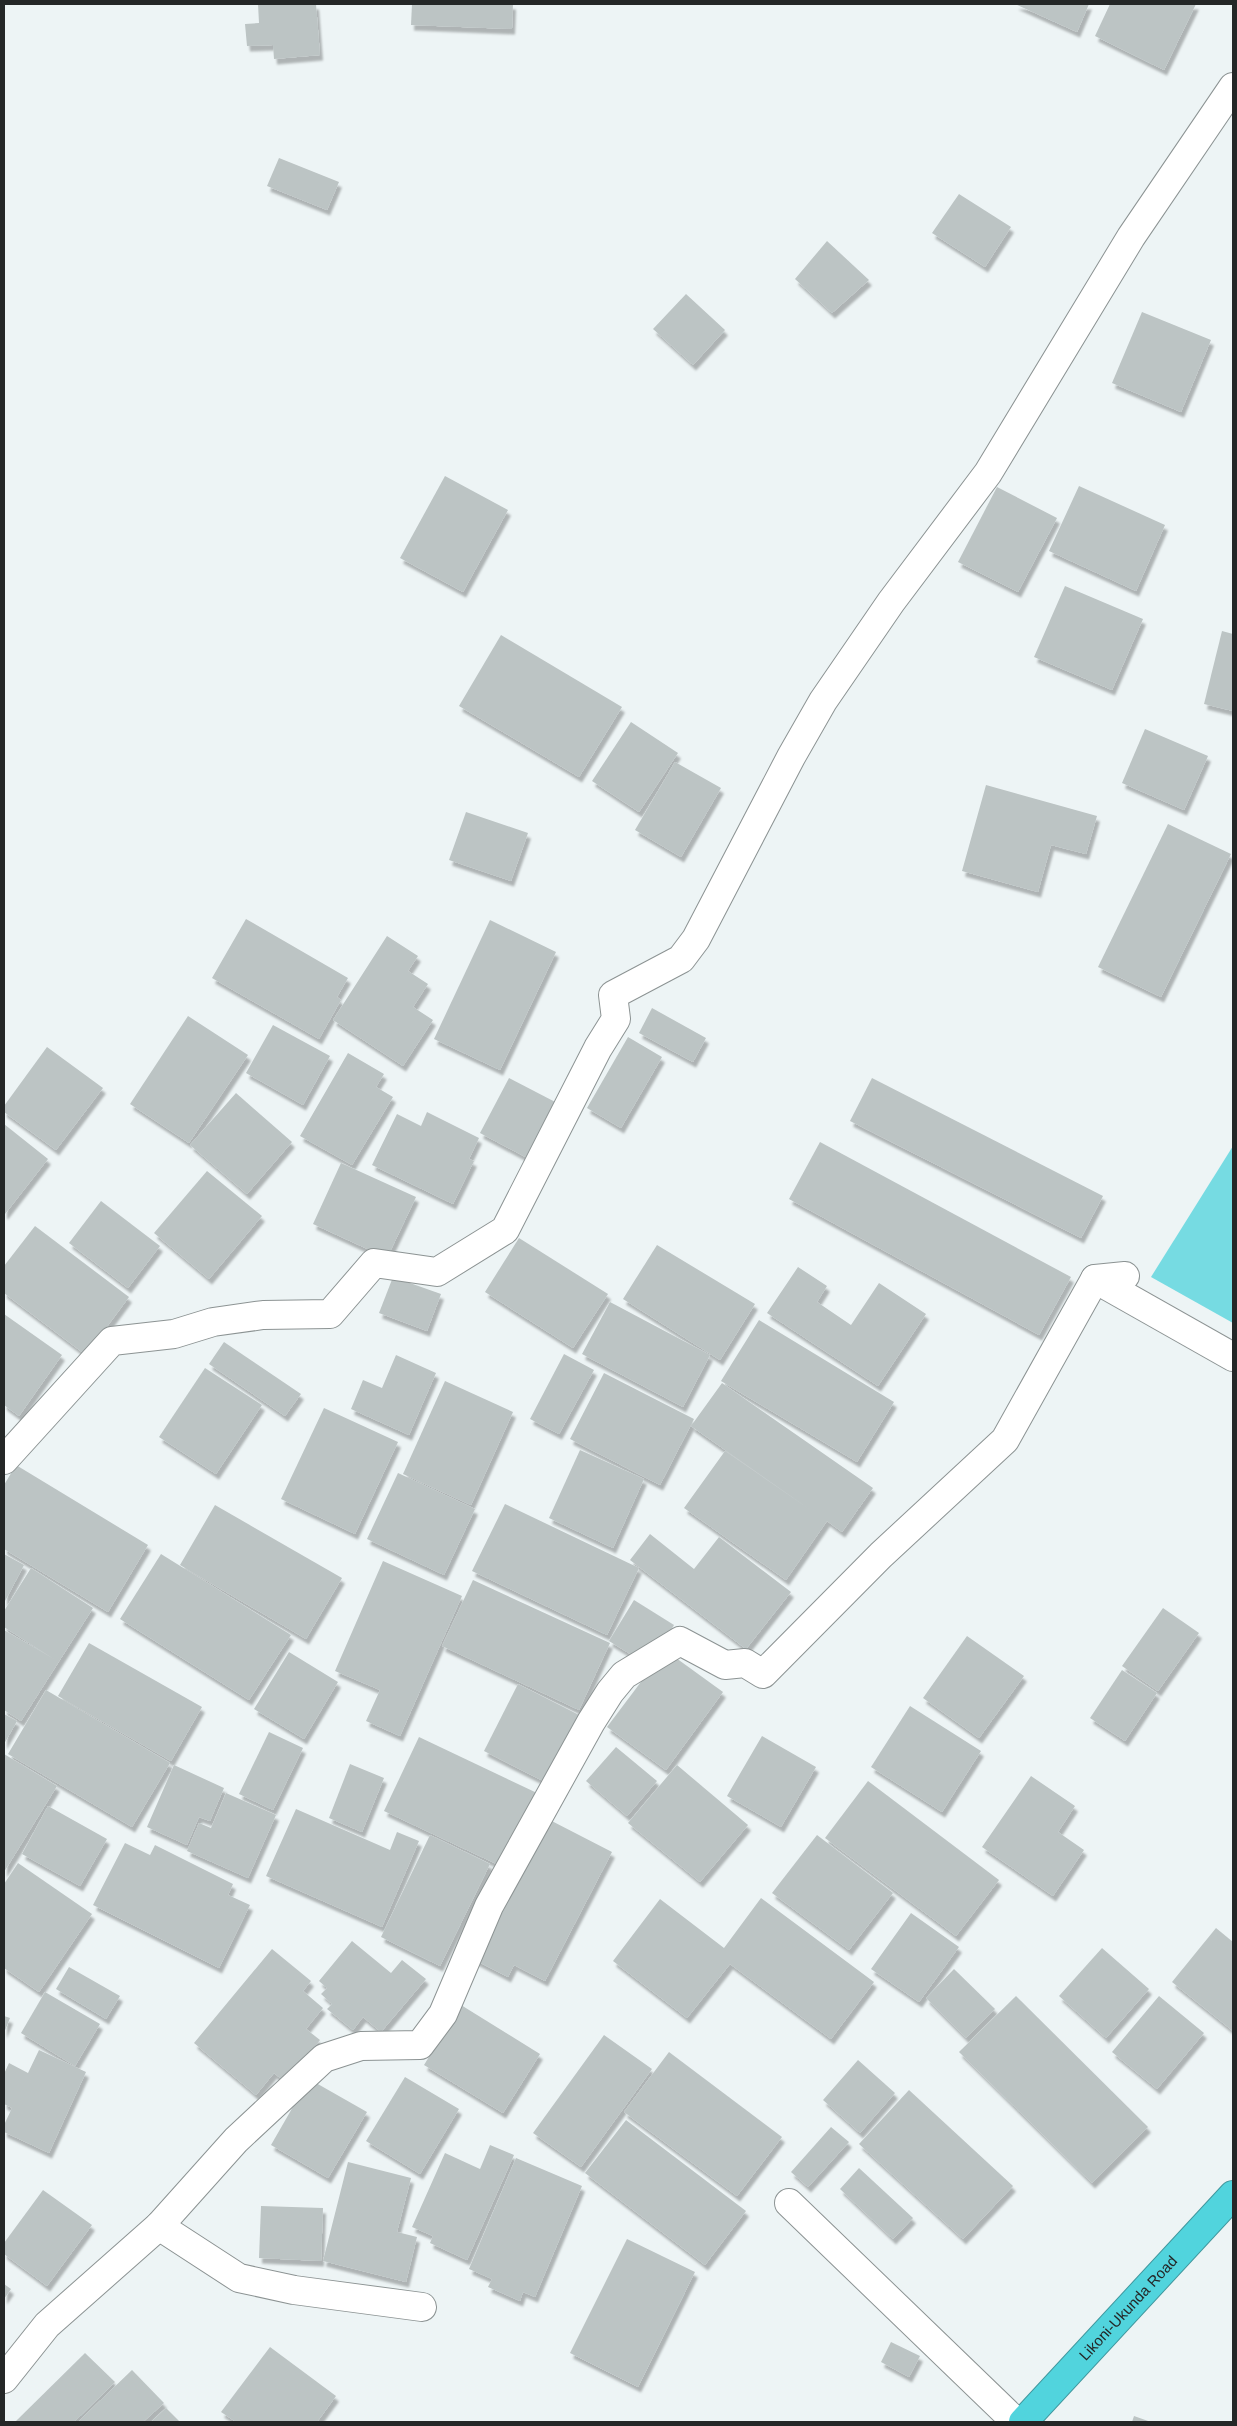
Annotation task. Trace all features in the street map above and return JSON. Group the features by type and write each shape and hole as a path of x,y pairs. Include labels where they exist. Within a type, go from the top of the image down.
{"highway":[{"name":"Likoni-Ukunda Road","path":"1023,2422 1233,2195"}],"street":[{"path":"4,1460 112,1341 174,1334 213,1322 263,1315 330,1314 374,1264 437,1272 505,1230 598,1048 616,1019 614,994 681,959 696,939 791,756 823,701 891,602 988,473 1131,237 1233,87"},
{"path":"1095,1279 1125,1276"},
{"path":"1095,1279 1233,1358"},
{"path":"4,2379 47,2324 159,2226 236,2140 324,2058 361,2046 420,2045 443,2014 489,1906 591,1722 610,1692 624,1675 680,1641 725,1665 745,1662 763,1674 881,1556 1005,1440 1095,1279"},
{"path":"789,2203 1016,2422"},
{"path":"159,2226 238,2278 294,2290 422,2307"}],"shaded area":[{"path":"1233,1146 1233,1323 1151,1277"}],"building":[{"path":"258,4 316,4 320,55 274,59 273,45 247,46 245,24 259,23"},
{"path":"412,4 513,4 512,29 411,25"},
{"path":"1015,4 1089,4 1077,32"},
{"path":"1110,4 1196,4 1164,70 1095,36"},
{"path":"279,158 339,182 327,210 267,186"},
{"path":"959,194 1011,227 985,267 932,233"},
{"path":"827,241 869,280 832,313 795,279"},
{"path":"686,294 725,330 693,365 653,329"},
{"path":"1142,312 1211,340 1181,412 1112,383"},
{"path":"445,476 508,510 463,592 400,558"},
{"path":"1079,486 1165,525 1136,591 1049,551"},
{"path":"997,487 1057,518 1018,592 958,562"},
{"path":"1065,586 1143,619 1112,690 1034,657"},
{"path":"1222,631 1233,634 1233,711 1204,704"},
{"path":"501,635 622,707 579,777 459,706"},
{"path":"631,722 678,753 639,812 592,781"},
{"path":"1145,729 1208,756 1184,810 1122,783"},
{"path":"675,762 721,788 681,857 635,830"},
{"path":"986,785 1097,816 1086,854 1051,845 1038,892 962,871"},
{"path":"466,812 528,833 511,881 449,860"},
{"path":"1168,824 1231,854 1161,997 1098,967"},
{"path":"246,919 348,978 337,997 341,1000 319,1039 212,978"},
{"path":"490,920 556,952 500,1070 434,1039"},
{"path":"387,936 418,956 408,971 428,984 413,1007 433,1020 403,1066 333,1020"},
{"path":"652,1008 706,1038 693,1062 639,1033"},
{"path":"188,1016 248,1055 189,1143 130,1104"},
{"path":"273,1025 330,1056 303,1105 246,1073"},
{"path":"628,1037 662,1057 621,1128 587,1108"},
{"path":"47,1047 103,1088 56,1150 4,1112 4,1106"},
{"path":"348,1053 384,1074 376,1087 393,1097 352,1165 300,1136"},
{"path":"509,1078 561,1105 531,1160 480,1133"},
{"path":"872,1078 1103,1196 1081,1238 850,1121"},
{"path":"236,1093 292,1142 247,1194 190,1145"},
{"path":"427,1112 479,1138 469,1159 474,1161 453,1204 372,1165 397,1114 421,1126"},
{"path":"4,1124 48,1159 5,1214 4,1213"},
{"path":"820,1142 1071,1277 1039,1335 789,1199"},
{"path":"341,1163 416,1197 387,1258 313,1224"},
{"path":"207,1171 262,1216 209,1279 154,1233"},
{"path":"101,1201 160,1246 128,1288 69,1243"},
{"path":"35,1226 129,1297 86,1355 4,1293 4,1266"},
{"path":"519,1238 608,1294 573,1348 485,1292"},
{"path":"657,1245 755,1304 720,1360 623,1299"},
{"path":"798,1267 827,1286 817,1302 851,1325 879,1283 926,1314 878,1386 767,1313"},
{"path":"393,1277 441,1294 427,1331 379,1313"},
{"path":"610,1302 710,1355 683,1407 582,1354"},
{"path":"4,1314 62,1355 19,1416 4,1405"},
{"path":"759,1320 894,1402 857,1462 721,1381"},
{"path":"224,1342 301,1394 285,1416 209,1364"},
{"path":"564,1354 594,1370 559,1434 530,1419"},
{"path":"396,1355 436,1373 409,1435 351,1409 363,1380 382,1388"},
{"path":"205,1368 262,1405 216,1474 159,1437"},
{"path":"604,1373 694,1419 660,1485 570,1439"},
{"path":"445,1381 513,1412 471,1505 403,1474"},
{"path":"722,1383 873,1488 842,1532 827,1521 786,1580 684,1508 725,1451 812,1511 691,1426"},
{"path":"324,1408 398,1442 355,1534 281,1499"},
{"path":"580,1450 644,1479 613,1548 549,1518"},
{"path":"16,1465 148,1545 108,1612 4,1549 4,1485"},
{"path":"398,1473 475,1509 444,1575 367,1539"},
{"path":"505,1504 639,1568 607,1635 472,1571"},
{"path":"215,1505 342,1578 306,1639 180,1565"},
{"path":"650,1534 694,1569 719,1537 791,1592 746,1649 630,1560"},
{"path":"4,1554 24,1565 4,1603"},
{"path":"161,1554 291,1635 249,1700 120,1619"},
{"path":"383,1561 462,1596 400,1736 366,1721 380,1690 335,1671"},
{"path":"31,1568 93,1608 21,1721 4,1710 4,1630 54,1659 4,1627 4,1611"},
{"path":"473,1580 610,1643 579,1710 442,1646"},
{"path":"634,1600 674,1625 656,1654 640,1660 609,1641"},
{"path":"1163,1608 1199,1633 1158,1691 1122,1666"},
{"path":"967,1636 1024,1676 979,1738 923,1698"},
{"path":"89,1643 202,1707 171,1761 58,1696"},
{"path":"665,1650 723,1692 666,1770 607,1727"},
{"path":"289,1652 338,1682 304,1739 254,1709"},
{"path":"1122,1670 1157,1693 1125,1741 1090,1718"},
{"path":"518,1684 583,1717 549,1784 484,1751"},
{"path":"46,1690 170,1763 132,1827 8,1754"},
{"path":"910,1706 981,1751 942,1812 871,1767"},
{"path":"4,1714 17,1721 4,1744"},
{"path":"269,1732 303,1748 273,1810 239,1794"},
{"path":"762,1736 816,1767 781,1827 727,1796"},
{"path":"419,1737 537,1793 503,1867 384,1811"},
{"path":"616,1747 657,1781 627,1816 586,1781"},
{"path":"4,1754 57,1786 4,1872"},
{"path":"350,1764 384,1778 362,1832 329,1818"},
{"path":"174,1765 224,1788 210,1821 199,1817 187,1845 147,1827"},
{"path":"677,1765 748,1825 700,1882 628,1823"},
{"path":"1031,1776 1075,1806 1058,1832 1084,1850 1053,1896 982,1847"},
{"path":"868,1781 999,1880 956,1936 825,1838"},
{"path":"226,1793 276,1815 248,1878 187,1851 199,1823 211,1828"},
{"path":"48,1806 107,1839 80,1886 22,1854"},
{"path":"296,1809 390,1850 397,1832 419,1841 382,1927 266,1876"},
{"path":"544,1817 612,1852 545,1981 514,1965 508,1977 471,1958"},
{"path":"430,1835 490,1864 440,1966 381,1937"},
{"path":"817,1835 893,1893 849,1950 772,1893"},
{"path":"125,1843 150,1855 155,1845 233,1884 228,1895 250,1905 219,1968 93,1905"},
{"path":"18,1863 92,1914 39,1992 4,1968 4,1884"},
{"path":"761,1898 874,1982 831,2039 730,1964 687,2018 613,1961 660,1899 724,1948"},
{"path":"911,1913 959,1947 919,2002 871,1969"},
{"path":"1216,1928 1233,1942 1233,2031 1172,1982"},
{"path":"352,1941 391,1973 402,1960 426,1979 381,2032 363,2017 353,2030 327,2009 332,2004 321,1994 327,1988 319,1981"},
{"path":"1102,1948 1149,1989 1106,2038 1059,1996"},
{"path":"272,1949 311,1981 303,1991 323,2008 306,2029 320,2040 304,2060 289,2085 274,2073 256,2095 194,2043"},
{"path":"69,1967 120,1996 106,2019 56,1989"},
{"path":"954,1969 995,2009 966,2038 926,1998"},
{"path":"45,1992 100,2024 75,2066 21,2033"},
{"path":"1016,1996 1148,2127 1092,2183 959,2052"},
{"path":"1159,1996 1204,2033 1157,2089 1112,2052"},
{"path":"461,2005 540,2054 503,2113 424,2065"},
{"path":"4,2016 10,2018 4,2033"},
{"path":"604,2035 652,2069 581,2167 533,2133"},
{"path":"39,2050 86,2072 49,2153 4,2132 4,2125 12,2108 4,2104 4,2074 9,2063 28,2073"},
{"path":"669,2052 782,2137 737,2196 624,2112"},
{"path":"858,2060 895,2093 860,2133 823,2100"},
{"path":"405,2077 459,2109 420,2174 366,2141"},
{"path":"309,2079 367,2112 328,2178 271,2145"},
{"path":"909,2090 1013,2186 963,2239 859,2144"},
{"path":"626,2120 746,2211 705,2265 585,2173"},
{"path":"831,2127 849,2142 808,2187 791,2172"},
{"path":"490,2145 514,2155 467,2260 430,2243 433,2236 412,2227 445,2153 480,2169"},
{"path":"516,2158 582,2186 535,2297 523,2292 520,2301 488,2287 492,2279 469,2269"},
{"path":"348,2162 411,2178 397,2232 417,2237 406,2282 323,2261"},
{"path":"859,2168 913,2218 893,2239 840,2189"},
{"path":"43,2190 92,2225 47,2286 4,2254 4,2243"},
{"path":"261,2206 323,2208 321,2261 259,2258"},
{"path":"627,2239 695,2272 638,2387 570,2353"},
{"path":"4,2284 11,2289 4,2299"},
{"path":"891,2342 920,2356 909,2377 881,2362"},
{"path":"270,2347 336,2396 317,2422 236,2422 221,2412"},
{"path":"85,2353 115,2382 74,2422 15,2422"},
{"path":"132,2370 164,2403 143,2422 78,2422"},
{"path":"166,2408 180,2422 151,2422"},
{"path":"1134,2416 1151,2422 1132,2422"}]}
